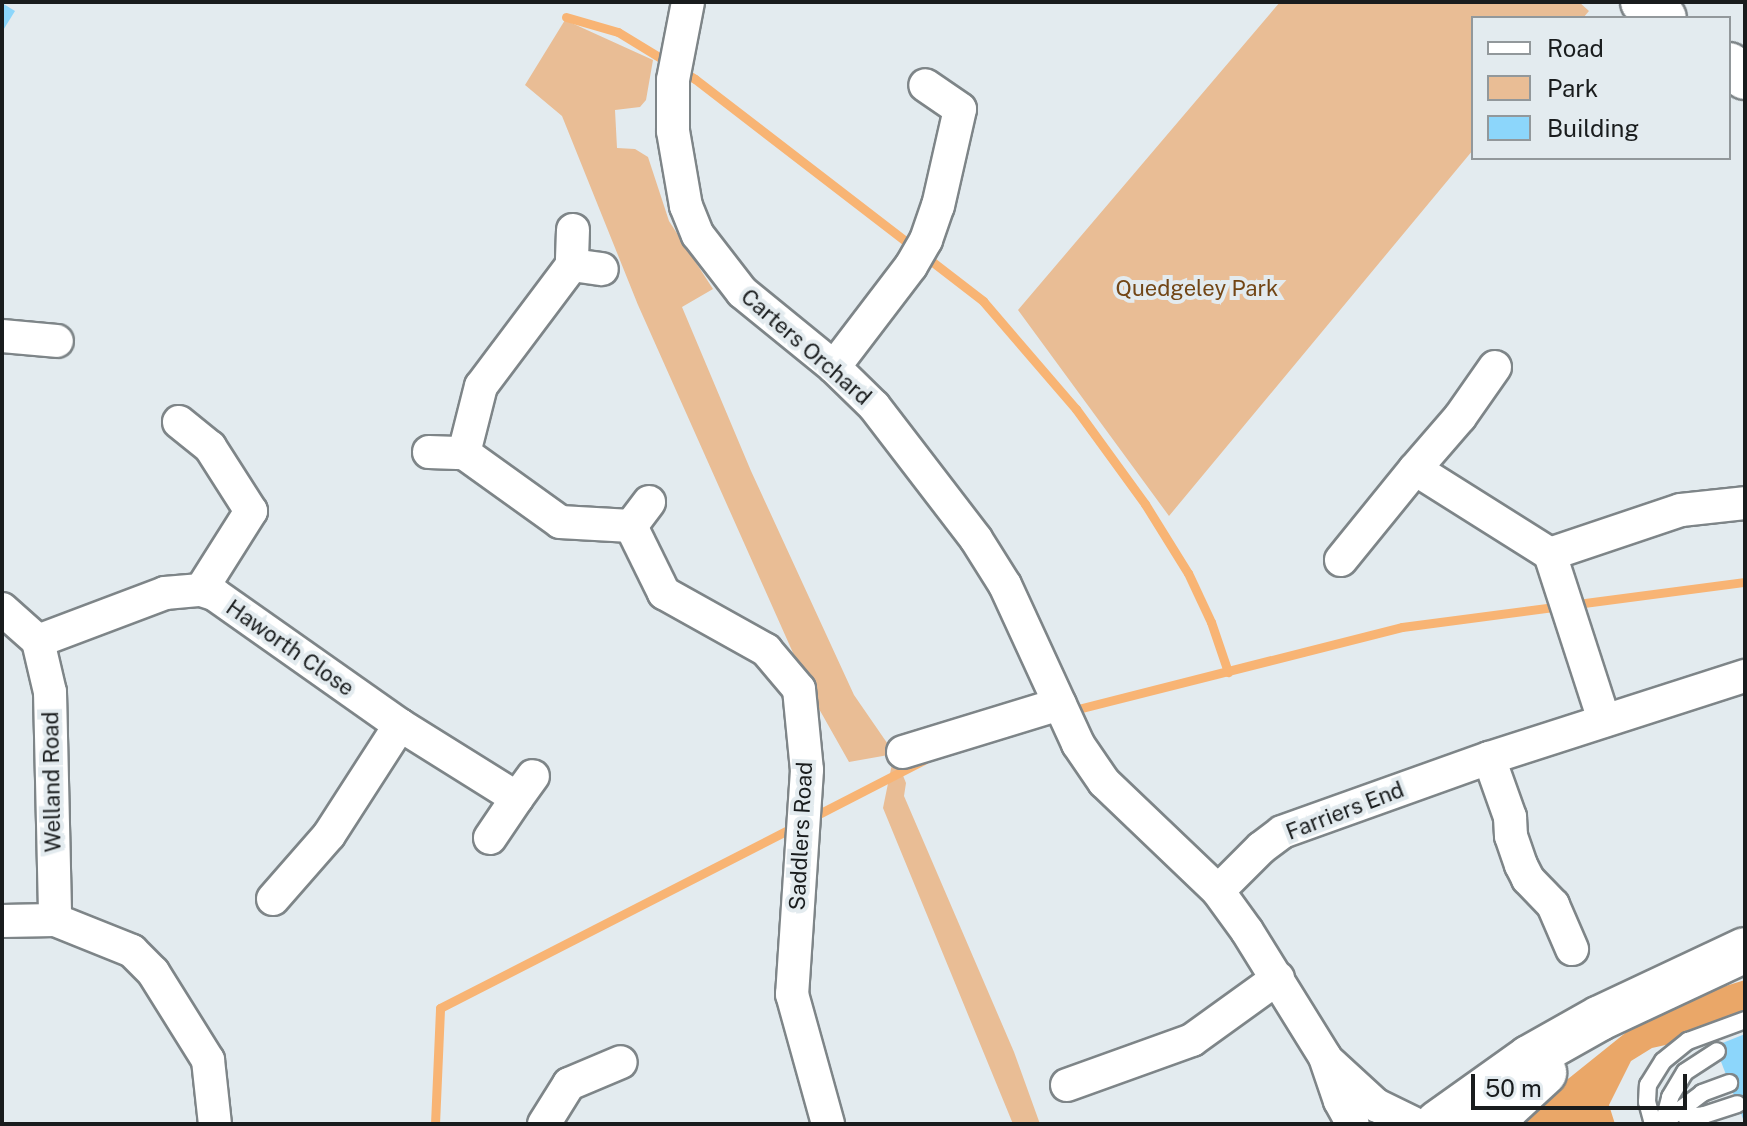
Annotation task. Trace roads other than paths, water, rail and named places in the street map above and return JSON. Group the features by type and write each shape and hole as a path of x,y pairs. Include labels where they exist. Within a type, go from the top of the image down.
{"street":[{"name":"Carters Orchard","path":"688,2 675,67 673,131 686,206 698,235 742,292 834,367 899,437 976,539 1005,585 1078,744 1104,782 1218,891 1278,978 1325,1057 1340,1101 1353,1124"},
{"path":"1643,2 1661,16"},
{"path":"834,367 919,253 938,206 960,109 925,85"},
{"path":"429,452 464,453 481,386 587,267 573,230"},
{"path":"2,336 57,341"},
{"path":"1341,560 1460,417 1495,367"},
{"path":"179,422 210,447 251,511 201,590"},
{"name":"Saddlers Road","path":"464,453 560,522 640,514 664,593 766,650 799,689 807,770 792,994 828,1124"},
{"path":"1415,469 1550,554 1604,720"},
{"path":"1550,554 1681,510 1745,503"},
{"name":"Haworth Close","path":"38,641 165,593 201,590 214,594 400,725 525,787 490,838"},
{"path":"2,609 38,641"},
{"name":"Welland Road","path":"38,641 50,692 55,920"},
{"name":"Farriers End","path":"1218,891 1261,848 1282,832 1489,758 1745,676"},
{"path":"903,752 1060,704"},
{"path":"273,899 329,835 400,725"},
{"path":"1489,758 1510,817 1511,836 1521,865 1528,879 1553,905 1572,949"},
{"path":"2,921 55,920 132,951 153,972 208,1060 215,1124"},
{"path":"1425,1123 1600,1018 1745,950"},
{"path":"1067,1085 1192,1040 1278,978"},
{"path":"1494,1124 1506,1108 1600,1018"},
{"name":"Carters Orchard","path":"1325,1057 1376,1105 1425,1123"},
{"path":"544,1124 569,1084 621,1062"}],"lane":[{"path":"1653,1124 1647,1102 1648,1085 1663,1061 1688,1041 1745,1020"},
{"path":"1671,1120 1670,1097 1685,1072 1717,1051"},
{"path":"1671,1120 1702,1093 1729,1083"},
{"path":"1671,1120 1704,1115 1737,1104"},
{"path":"1671,1120 1704,1124"}],"waterway":[{"path":"566,17 618,32 695,79 983,301 1076,409 1145,504 1188,573 1211,622 1228,672"},
{"path":"1070,711 1402,627 1745,582"},
{"path":"809,819 924,760"},
{"path":"435,1124 440,1008 796,826"}],"park label":[{"name":"Quedgeley Park","path":"1197,289"}]}
